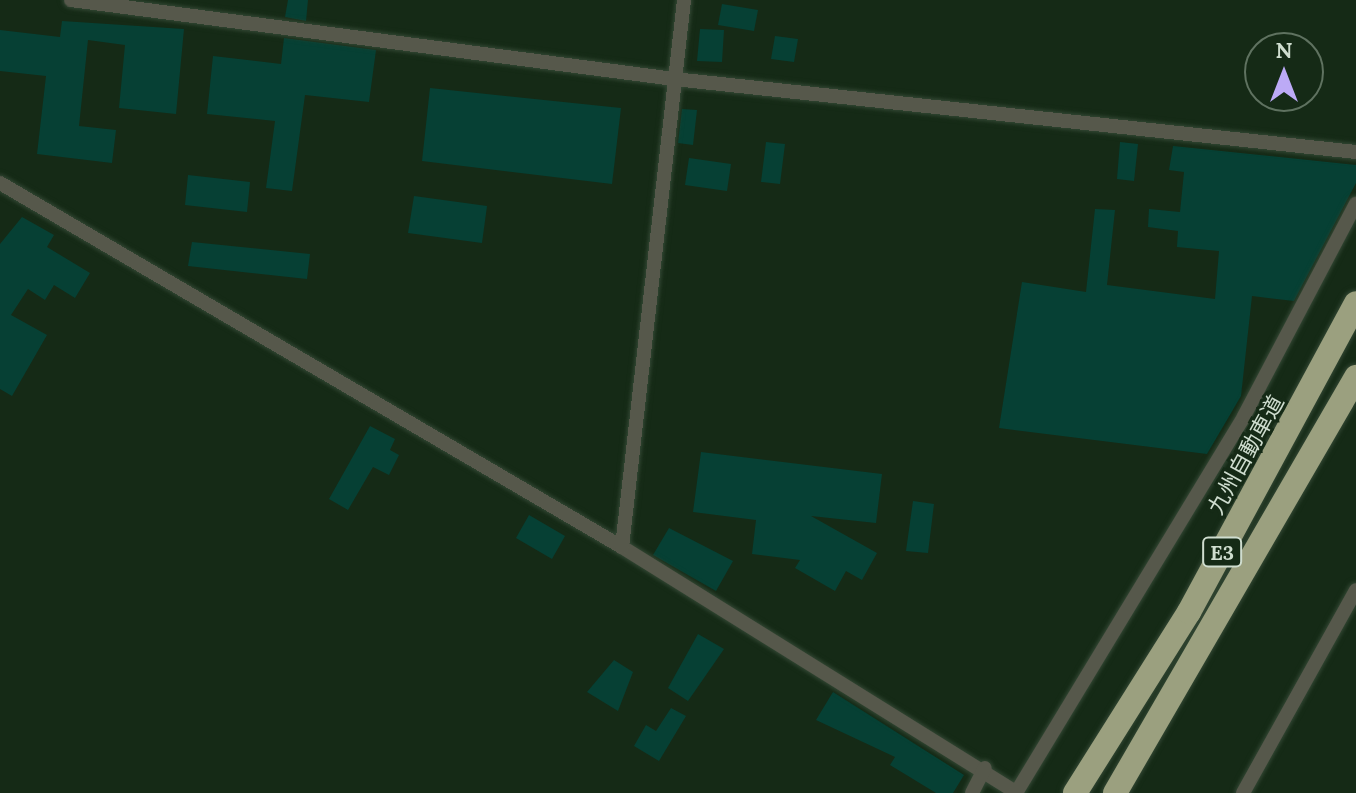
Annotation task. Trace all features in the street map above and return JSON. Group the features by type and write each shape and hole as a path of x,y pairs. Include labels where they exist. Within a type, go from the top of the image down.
{"highway":[{"name":"九州自動車道","path":"1075,793 1189,612 1356,303"},
{"name":"E3","path":"1115,793 1356,377"}],"street":[{"path":"71,0 674,79 1356,152"},
{"path":"622,547 684,0"},
{"path":"0,183 622,547 985,768 1016,793 1244,416 1356,204"},
{"path":"1243,793 1356,590"},
{"path":"972,793 985,768"}],"building":[{"path":"288,0 308,0 306,21 285,17"},
{"path":"722,4 758,10 754,31 718,25"},
{"path":"62,21 184,29 176,114 119,108 125,45 88,40 79,126 116,130 112,163 37,154 46,76 0,71 0,30 60,37"},
{"path":"700,29 724,30 722,62 697,61"},
{"path":"775,36 798,39 794,62 771,59"},
{"path":"284,38 376,50 369,102 305,95 292,191 266,188 275,121 207,114 213,56 281,64"},
{"path":"430,88 621,108 612,184 422,161"},
{"path":"682,109 697,110 693,145 678,143"},
{"path":"766,142 785,144 780,184 761,182"},
{"path":"1120,142 1138,144 1134,181 1117,179"},
{"path":"1173,146 1356,165 1356,183 1294,301 1252,296 1241,396 1207,454 999,428 1022,282 1086,292 1095,209 1115,210 1107,285 1215,299 1219,251 1177,247 1178,231 1148,227 1149,209 1180,212 1184,172 1169,170"},
{"path":"689,158 731,164 727,191 685,185"},
{"path":"188,175 250,182 247,212 185,205"},
{"path":"414,196 487,206 482,243 408,233"},
{"path":"22,217 54,235 47,247 90,273 75,298 54,285 45,300 28,289 11,315 47,335 12,396 0,389 0,244"},
{"path":"192,242 310,254 307,279 188,266"},
{"path":"370,426 395,439 390,450 399,455 389,475 373,467 348,510 329,499"},
{"path":"701,452 882,474 876,523 811,516 877,553 862,580 846,571 835,591 795,568 800,560 752,554 756,520 693,512"},
{"path":"913,501 934,504 928,553 906,551"},
{"path":"529,515 565,536 552,559 516,538"},
{"path":"669,528 733,561 716,591 653,555"},
{"path":"698,634 724,649 688,701 668,688"},
{"path":"614,660 633,672 618,711 587,692"},
{"path":"833,692 964,775 953,793 936,793 890,765 895,757 816,720"},
{"path":"671,708 686,716 659,761 634,746 646,725 656,731"}]}
